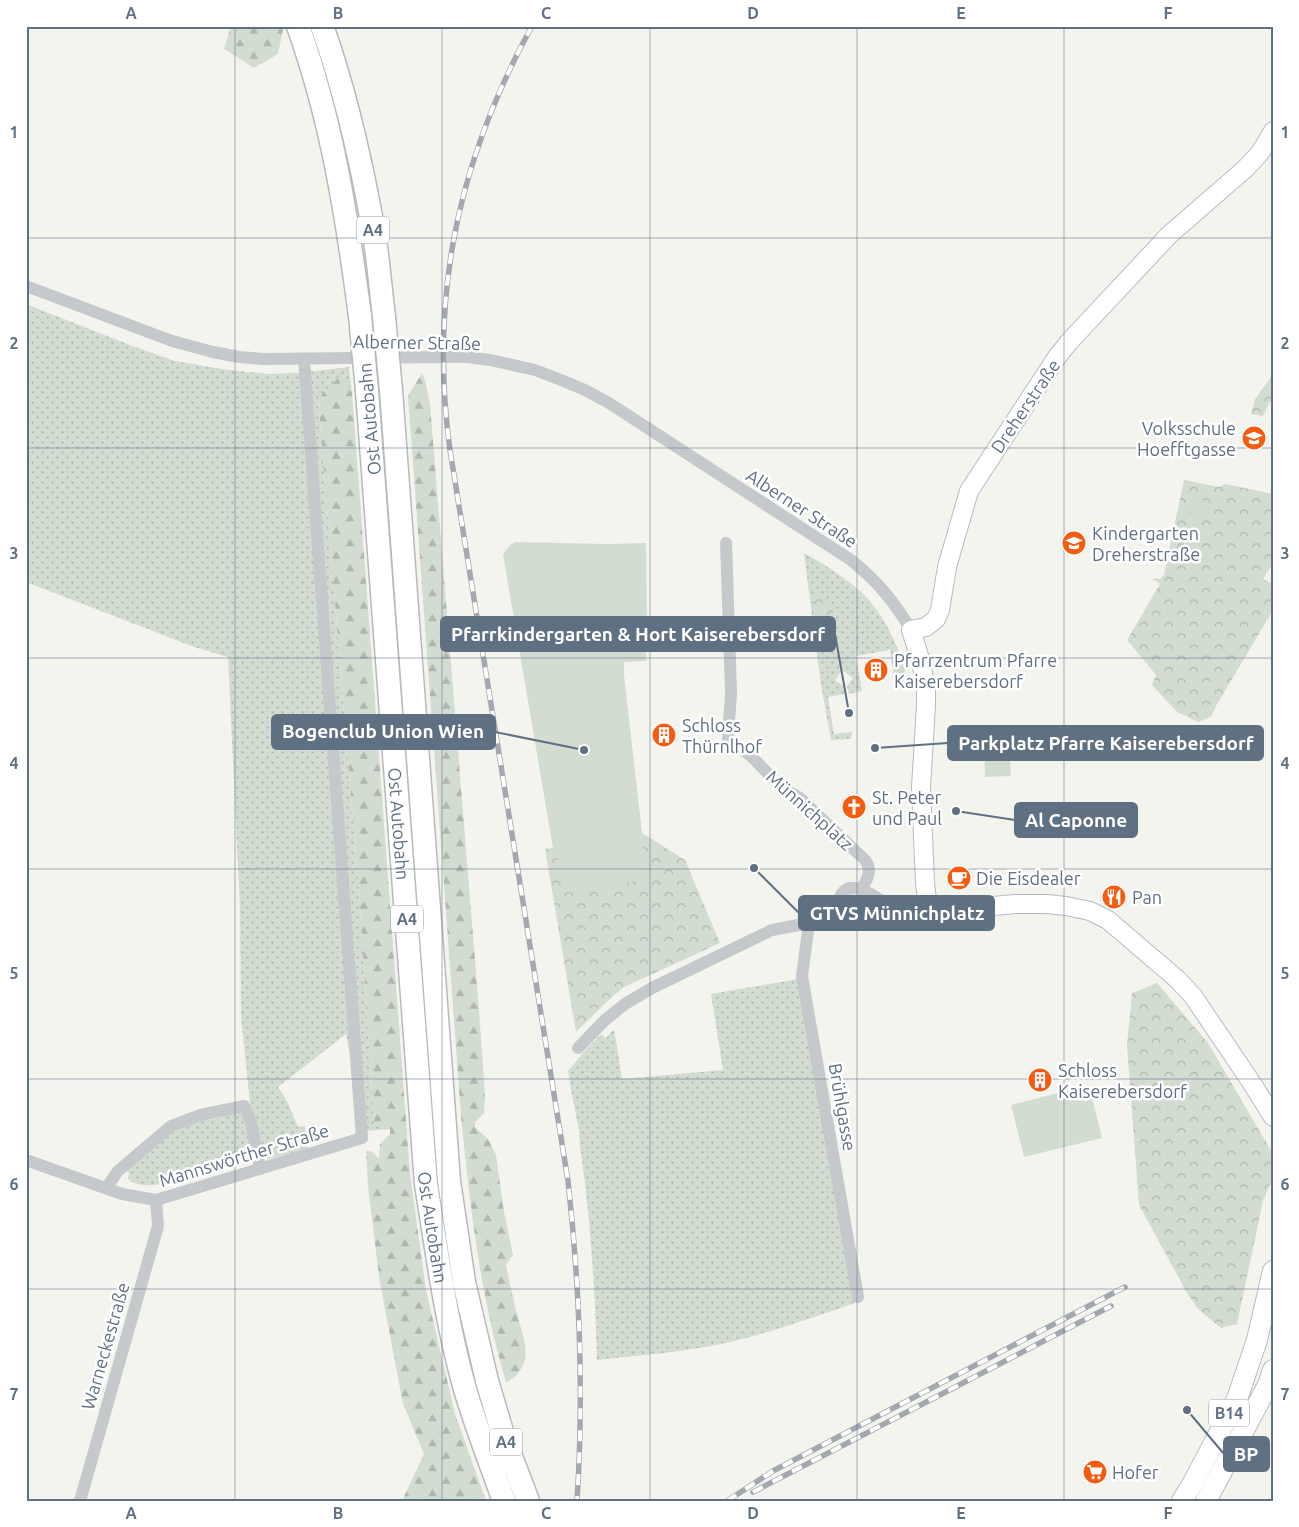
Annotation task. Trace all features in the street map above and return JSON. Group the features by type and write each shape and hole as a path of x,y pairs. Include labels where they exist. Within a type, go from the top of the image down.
{"highway":[{"name":"Ost Autobahn","path":"298,26 334,148 360,316 426,1184 442,1287 465,1389 504,1501"},
{"name":"Ost Autobahn","path":"322,26 334,59 357,143 373,224 384,317 391,390 449,1181 464,1282 487,1382 504,1438 528,1501"}],"main road":[{"name":"B14","path":"1182,1501 1237,1399 1257,1340 1273,1271"},
{"name":"B14","path":"1206,1501 1268,1385 1273,1370"}],"street":[{"name":"Dreherstraße","path":"911,630 926,627 936,619 940,610 947,567 969,491 1057,357 1169,235 1260,154 1273,131"},
{"name":"Alberner Straße","path":"26,286 172,341 238,357 304,359 467,357 535,370 585,390 618,409 851,560 880,585 911,630"},
{"name":"Mannswörther Straße","path":"26,1160 122,1194 156,1200 362,1138 304,359"},
{"name":"Münnichplatz","path":"726,543 730,692 728,741 750,755 782,788 800,798 865,860 868,864 869,874 861,890"},
{"path":"911,630 926,689 921,787 924,884 929,912"},
{"path":"838,916 837,907 841,894 846,890 854,888 861,890 897,911 909,914 1002,905 1047,904 1066,906 1090,912 1108,920 1177,979 1193,996 1273,1117"},
{"path":"578,1048 605,1020 625,1004 652,988 772,930 838,916 897,911"},
{"name":"Brühlgasse","path":"809,923 802,976 858,1297"},
{"name":"Mannswörther Straße","path":"106,1188 118,1171 171,1126 200,1115 244,1106 251,1122 260,1169"},
{"name":"Warneckestraße","path":"80,1501 158,1226 156,1200"}],"green space":[{"path":"231,26 281,26 283,30 278,54 254,68 224,49"},
{"path":"26,304 175,361 267,374 298,373 349,367 352,392 339,378 318,399 359,891 374,1122 390,1129 365,1131 346,1034 278,1087 288,1103 298,1127 305,1126 307,1149 268,1159 255,1151 245,1150 221,1160 220,1168 173,1182 147,1185 128,1179 129,1173 127,1171 137,1160 175,1130 207,1117 209,1120 237,1113 250,1104 241,1017 240,908 228,657 194,647 26,582"},
{"path":"422,373 430,404 479,1010 485,1096 484,1113 475,1122 475,1127 488,1139 496,1155 504,1212 513,1255 506,1265 526,1354 520,1370 512,1379 506,1382 489,1316 477,1250 461,1116 408,396"},
{"path":"1273,374 1273,402 1270,402 1263,416 1251,414 1255,399"},
{"path":"339,377 352,392 410,1174 426,1290 455,1414 486,1501 402,1501 424,1454 403,1404 379,1276 368,1186 366,1150 379,1158 380,1144 390,1134 390,1129 374,1123 359,891 318,399"},
{"path":"1184,480 1219,487 1225,484 1273,494 1273,563 1263,579 1273,584 1273,610 1211,717 1198,722 1177,712 1152,685 1156,675 1127,640 1160,584 1153,579 1160,579 1164,575"},
{"path":"1202,501 1214,505 1213,513 1210,516 1200,518 1194,516 1188,510 1189,502"},
{"path":"515,542 646,543 646,661 624,662 624,675 641,833 649,879 564,893 556,848 553,848 503,554"},
{"path":"804,553 843,577 872,604 891,633 907,677 907,679 895,684 890,650 856,656 862,691 849,694 847,686 853,678 842,670 835,680 843,686 844,694 828,697 834,734 852,732 851,739 831,740 821,685"},
{"path":"823,596 826,606 833,607 833,620 823,622 825,625 828,625 829,629 826,629 827,640 818,641 813,597"},
{"path":"1009,741 1011,776 985,777 984,742"},
{"path":"642,833 685,860 720,943 624,987 576,1032 545,849"},
{"path":"851,894 860,895 874,907 854,911 848,908 847,903"},
{"path":"798,979 855,1303 778,1329 730,1342 681,1351 597,1360 590,1231 579,1128 568,1071 601,1034 606,1038 614,1029 622,1079 723,1070 711,994"},
{"path":"1157,983 1208,1043 1273,1154 1273,1178 1263,1201 1237,1324 1221,1328 1198,1309 1187,1293 1139,1205 1127,1045 1132,993"},
{"path":"1089,1085 1102,1138 1024,1157 1011,1105"}],"railway":[{"path":"532,26 506,77 485,128 468,179 455,231 447,284 444,338 444,393 450,450 568,1181 580,1341 577,1501"},
{"path":"727,1501 773,1471 1125,1287"},
{"path":"753,1492 1111,1306"}],"place":[{"name":"Volksschule Hoefftgasse","path":"1254,438"},
{"name":"Kindergarten Dreherstraße","path":"1074,543"},
{"name":"Pfarrzentrum Pfarre Kaiserebersdorf","path":"876,670"},
{"name":"Pfarrkindergarten & Hort Kaiserebersdorf","path":"849,713"},
{"name":"Schloss Thürnlhof","path":"664,735"},
{"name":"Parkplatz Pfarre Kaiserebersdorf","path":"875,748"},
{"name":"Bogenclub Union Wien","path":"584,750"},
{"name":"St. Peter und Paul","path":"854,807"},
{"name":"Al Caponne","path":"956,811"},
{"name":"GTVS Münnichplatz","path":"754,868"},
{"name":"Die Eisdealer","path":"959,878"},
{"name":"Pan","path":"1114,897"},
{"name":"Schloss Kaiserebersdorf","path":"1040,1080"},
{"name":"BP","path":"1187,1410"},
{"name":"Hofer","path":"1095,1472"}]}
